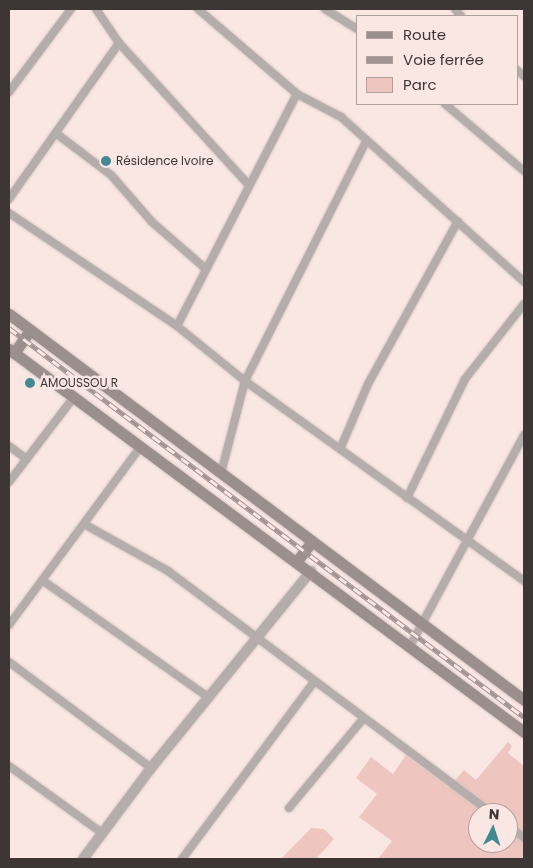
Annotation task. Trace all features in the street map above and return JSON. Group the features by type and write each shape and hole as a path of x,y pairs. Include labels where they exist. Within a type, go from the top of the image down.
{"main road":[{"path":"9,314 524,700"},
{"path":"30,330 12,351 311,571 524,732"},
{"path":"297,561 312,541"}],"street":[{"path":"9,92 72,9"},
{"path":"96,9 119,43 248,184"},
{"path":"198,9 297,94 341,117 365,143 458,221 524,282"},
{"path":"324,9 356,27"},
{"path":"9,199 57,134 119,43"},
{"path":"177,326 248,184 297,94"},
{"path":"446,105 524,172"},
{"path":"57,134 111,175 152,222 205,268"},
{"path":"221,473 245,380 365,143"},
{"path":"9,213 177,326 245,380 341,447 468,543 524,581"},
{"path":"341,447 368,384 458,221"},
{"path":"407,498 465,379 524,304"},
{"path":"9,482 74,397"},
{"path":"410,646 425,625 524,435"},
{"path":"9,446 26,459"},
{"path":"9,625 141,446"},
{"path":"84,524 168,571 254,638 478,803"},
{"path":"83,859 101,832 151,768 209,698 254,638 311,571"},
{"path":"42,580 209,698"},
{"path":"9,662 151,768"},
{"path":"182,859 313,682"},
{"path":"289,808 363,719"},
{"path":"9,766 101,832"}],"green space":[{"path":"508,742 512,746 508,753 524,766 524,859 378,859 392,841 359,817 377,794 356,778 371,757 393,774 406,755 449,787 464,770 476,780"},
{"path":"311,828 324,829 334,839 316,859 281,859"}],"railway":[{"path":"9,328 524,717"}],"place":[{"name":"Résidence Ivoire","path":"106,161"},
{"name":"AMOUSSOU R","path":"30,383"}]}
